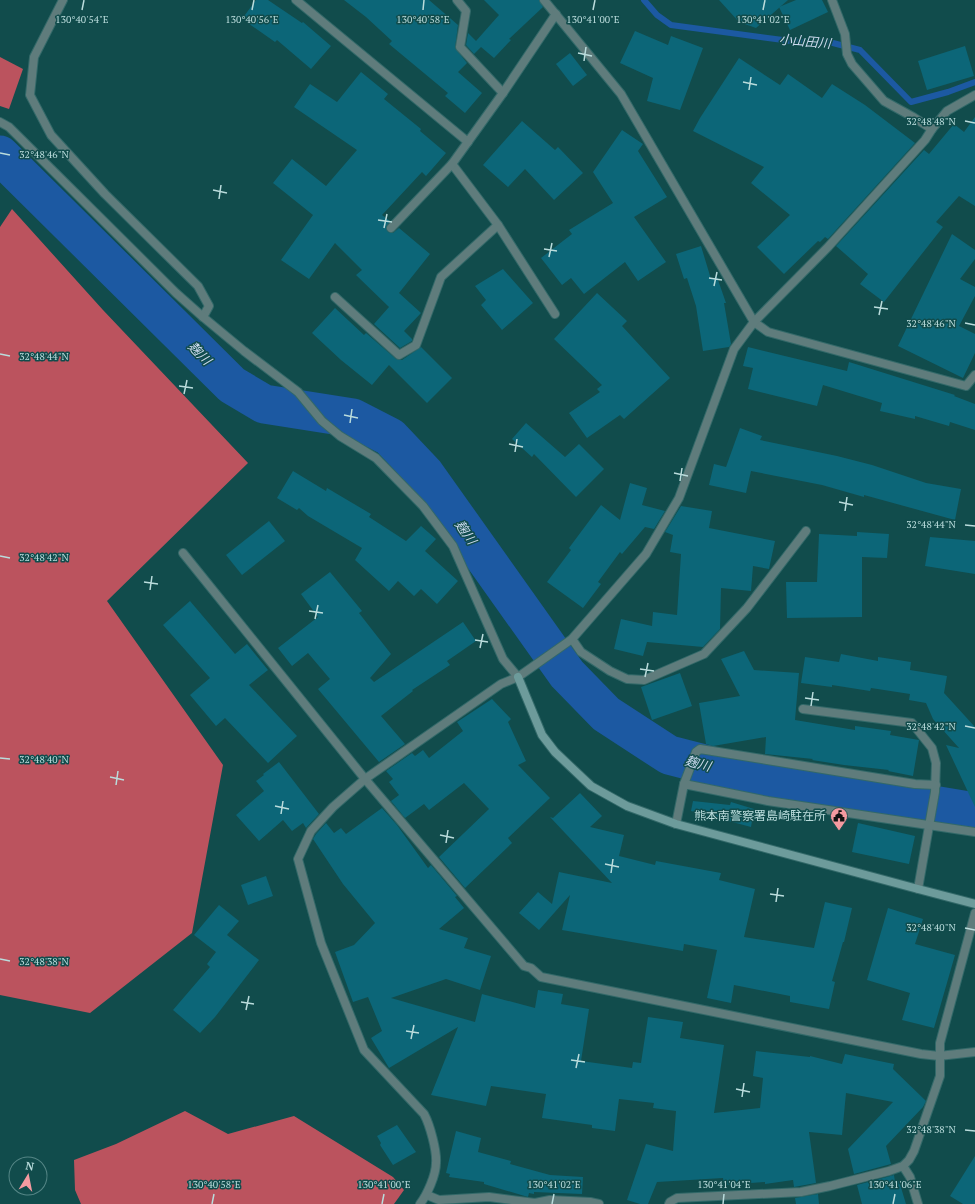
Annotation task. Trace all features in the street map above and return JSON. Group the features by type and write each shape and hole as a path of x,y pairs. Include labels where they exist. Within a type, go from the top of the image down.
{"street":[{"path":"62,0 34,57 30,95 51,135 105,194 198,286 208,306 203,317"},
{"path":"296,0 468,142"},
{"path":"457,0 466,11 460,47 503,93"},
{"path":"544,0 621,94 754,322 768,332 966,386 975,375"},
{"path":"832,0 845,34 847,54 852,64 884,101 932,129"},
{"path":"391,228 452,164 503,93 556,14"},
{"path":"420,1204 427,1195 436,1164 428,1121 424,1114 364,1050 320,943 298,859 311,831 334,807 365,779 500,684 518,677 569,641 646,554 679,498 734,349 754,322 828,247 925,140 947,111 975,94"},
{"path":"0,122 9,127 176,293 203,317 298,392 322,421 340,436 376,458 423,506 452,546 503,658 518,677 542,735 555,752 591,786 627,806 676,824 918,890 975,904"},
{"path":"452,164 498,225 555,314"},
{"path":"335,297 399,355 416,345 441,277 498,225"},
{"path":"569,641 581,652 610,671 627,678 644,680 704,654 746,608 806,531"},
{"path":"183,553 365,779 524,966 531,968 541,977 913,1052 939,1056 975,1052"},
{"path":"803,709 912,723 932,748 936,763 935,788 918,890"},
{"path":"676,824 684,784 696,752 700,749 935,788"},
{"path":"684,784 768,801 930,822 975,832"},
{"path":"669,1204 677,1198 801,1192 889,1171 903,1166 909,1160 914,1150 940,1076 940,1043 975,913"},
{"path":"903,1166 910,1177 918,1204"},
{"path":"427,1195 439,1200 489,1197 535,1203 550,1200 590,1202 599,1204"}],"shaded area":[{"path":"0,57 23,69 9,109 0,106"},
{"path":"12,209 103,310 248,463 107,601 223,765 192,933 90,1013 0,995 0,227"},
{"path":"185,1111 228,1134 294,1116 393,1177 404,1190 394,1204 81,1204 75,1190 74,1160 116,1144"}],"building":[{"path":"256,0 268,0 302,23 303,22 331,46 311,69 277,40 275,42 242,19"},
{"path":"344,0 429,0 458,25 455,48 467,63 458,72 482,93 465,113 445,96 448,93 389,44 392,41 366,17"},
{"path":"484,0 539,0 543,7 509,39 511,40 494,58 481,47 474,54 466,45 468,33 476,41 499,15"},
{"path":"719,0 788,0 756,28 739,22"},
{"path":"796,0 822,0 828,12 790,30 779,7"},
{"path":"635,31 668,45 671,36 703,48 680,110 647,101 653,78 620,63"},
{"path":"965,46 974,76 927,90 918,61"},
{"path":"570,53 587,75 573,86 556,64"},
{"path":"739,58 780,85 788,74 822,98 832,84 865,105 915,143 828,239 825,237 820,242 818,241 784,274 757,247 790,215 751,183 764,167 693,131"},
{"path":"361,72 388,94 384,99 421,129 420,131 446,153 426,176 422,172 382,215 390,221 386,227 388,232 393,233 399,228 430,254 399,293 421,313 404,331 412,339 412,341 400,348 374,324 389,307 356,275 362,270 335,243 309,279 281,260 313,215 273,183 292,159 326,186 357,150 294,107 310,84 337,102"},
{"path":"975,117 975,206 959,196 936,222 943,227 884,302 860,284 868,274 836,246 924,150 929,154 954,124 964,132"},
{"path":"522,121 555,150 558,147 583,173 554,200 525,169 508,187 483,165"},
{"path":"622,130 643,144 638,151 667,197 634,217 666,262 638,281 625,262 584,294 571,278 562,285 541,258 572,234 569,230 613,203 593,172"},
{"path":"952,234 975,250 975,259 960,279 975,287 975,296 959,326 975,334 975,353 963,378 898,346"},
{"path":"701,246 711,279 717,277 726,303 724,303 731,344 729,347 703,351 696,306 687,278 684,279 676,254"},
{"path":"503,269 533,303 502,330 481,305 486,300 475,286"},
{"path":"597,293 627,321 622,326 670,378 624,419 620,415 587,438 569,413 600,392 597,389 602,385 554,339"},
{"path":"335,308 364,335 366,333 396,359 402,360 421,347 452,378 427,403 389,365 372,385 341,360 312,333"},
{"path":"748,347 847,371 849,362 955,395 954,396 975,404 975,430 950,422 949,426 915,416 915,419 880,411 882,403 823,385 817,406 748,389 753,368 743,366"},
{"path":"526,423 565,457 579,444 604,469 576,497 534,454 532,457 512,439"},
{"path":"740,428 762,436 760,440 837,456 872,465 926,483 961,489 955,520 864,495 864,497 822,485 751,471 746,493 709,485 714,464 726,467"},
{"path":"293,471 326,491 327,488 371,514 369,517 406,541 421,526 436,539 425,551 458,581 437,604 421,589 414,596 398,581 389,591 355,560 362,548 308,516 299,508 297,510 277,498"},
{"path":"630,483 647,488 642,505 665,511 654,529 645,527 622,554 620,552 598,582 601,584 583,608 547,582 571,550 569,548 601,505 620,520"},
{"path":"681,506 712,511 709,528 775,541 769,569 753,566 751,591 721,588 720,629 703,647 647,642 643,656 614,649 621,619 652,626 653,612 677,615 681,554 670,552 673,535 665,532"},
{"path":"269,521 285,541 242,575 226,555"},
{"path":"857,532 889,534 887,558 862,557 862,617 787,618 786,582 817,582 819,534 857,536"},
{"path":"930,537 975,541 975,574 925,566"},
{"path":"330,572 362,611 359,613 391,654 370,678 374,682 463,622 476,641 447,661 450,665 412,690 413,691 381,716 405,744 379,762 318,689 330,679 308,653 292,666 278,648 318,617 301,594"},
{"path":"190,601 235,654 247,644 268,670 249,685 297,736 268,763 225,718 216,726 190,695 210,678 163,625"},
{"path":"744,651 754,670 799,673 795,720 855,730 855,726 891,731 890,735 919,740 913,776 888,771 889,770 765,754 766,737 713,746 706,744 699,703 740,696 721,659"},
{"path":"841,654 878,661 878,657 911,662 910,670 947,676 944,693 975,727 975,807 946,745 959,748 933,719 926,703 909,700 910,694 871,688 870,691 832,685 832,687 801,683 805,657 839,662"},
{"path":"680,673 692,706 652,720 641,687"},
{"path":"492,699 511,719 508,722 526,761 518,765 550,798 508,838 512,843 465,888 439,857 489,809 464,783 429,810 424,804 405,818 391,801 399,795 389,782 393,779 386,771 412,753 415,756 423,750 429,758 463,731 457,722"},
{"path":"279,762 319,814 306,828 303,823 292,831 283,820 259,841 236,815 264,791 256,781"},
{"path":"580,793 602,816 590,827 624,835 619,856 655,865 656,861 721,873 719,880 755,889 744,937 814,948 825,902 852,908 844,942 832,981 835,982 829,1009 790,1002 790,996 734,985 731,1003 707,998 717,950 684,944 683,951 562,930 570,895 539,930 519,913 538,892 552,904 559,872 612,883 550,817 553,818"},
{"path":"693,801 730,805 731,802 754,809 751,827 691,811"},
{"path":"382,808 397,825 428,868 431,865 457,896 455,897 464,908 439,929 468,938 464,948 491,956 480,990 446,979 391,998 475,1022 482,994 535,1008 538,990 563,994 561,1004 589,1009 581,1061 632,1068 633,1062 641,1063 648,1017 683,1022 680,1038 724,1045 714,1113 760,1108 763,1078 753,1076 756,1051 810,1056 842,1064 845,1054 894,1064 893,1069 926,1101 923,1107 886,1146 891,1164 854,1174 848,1149 893,1102 846,1093 842,1135 809,1132 816,1183 794,1187 793,1180 765,1184 765,1182 724,1185 723,1178 657,1182 648,1204 640,1204 627,1200 646,1144 673,1151 676,1111 653,1108 654,1103 619,1099 615,1131 592,1128 592,1125 542,1118 546,1094 491,1086 486,1106 431,1095 458,1027 389,1068 371,1038 382,1031 368,997 353,1002 335,952 354,945 375,923 343,884 313,839 326,823 334,833 341,828 346,834"},
{"path":"858,823 915,836 909,864 852,852"},
{"path":"266,876 273,896 248,905 241,885"},
{"path":"219,905 239,921 227,935 259,960 215,1017 200,1033 173,1010 210,967 207,964 216,952 194,935"},
{"path":"888,908 923,919 915,944 955,955 934,1028 902,1020 910,993 867,980"},
{"path":"397,1125 416,1152 393,1165 380,1145 381,1143 377,1136"},
{"path":"456,1131 481,1138 478,1152 511,1161 510,1164 550,1175 583,1177 582,1194 534,1192 534,1194 529,1193 528,1197 484,1184 484,1182 449,1177 450,1174 446,1173"},
{"path":"975,1156 975,1204 963,1204 950,1196"},
{"path":"894,1175 895,1182 899,1181 906,1204 862,1204 857,1185"},
{"path":"818,1194 819,1204 796,1204 795,1198"}],"waterway":[{"name":"小山田川","path":"644,0 657,15 671,25 798,42 829,42 860,50 911,102 948,92 975,82"},
{"name":"麹川","path":"0,155 232,385 264,404 353,418 390,437 425,474 567,674 606,714 669,755 735,772 975,812"}],"place":[{"name":"熊本南警察署島崎駐在所","path":"839,831"}]}
